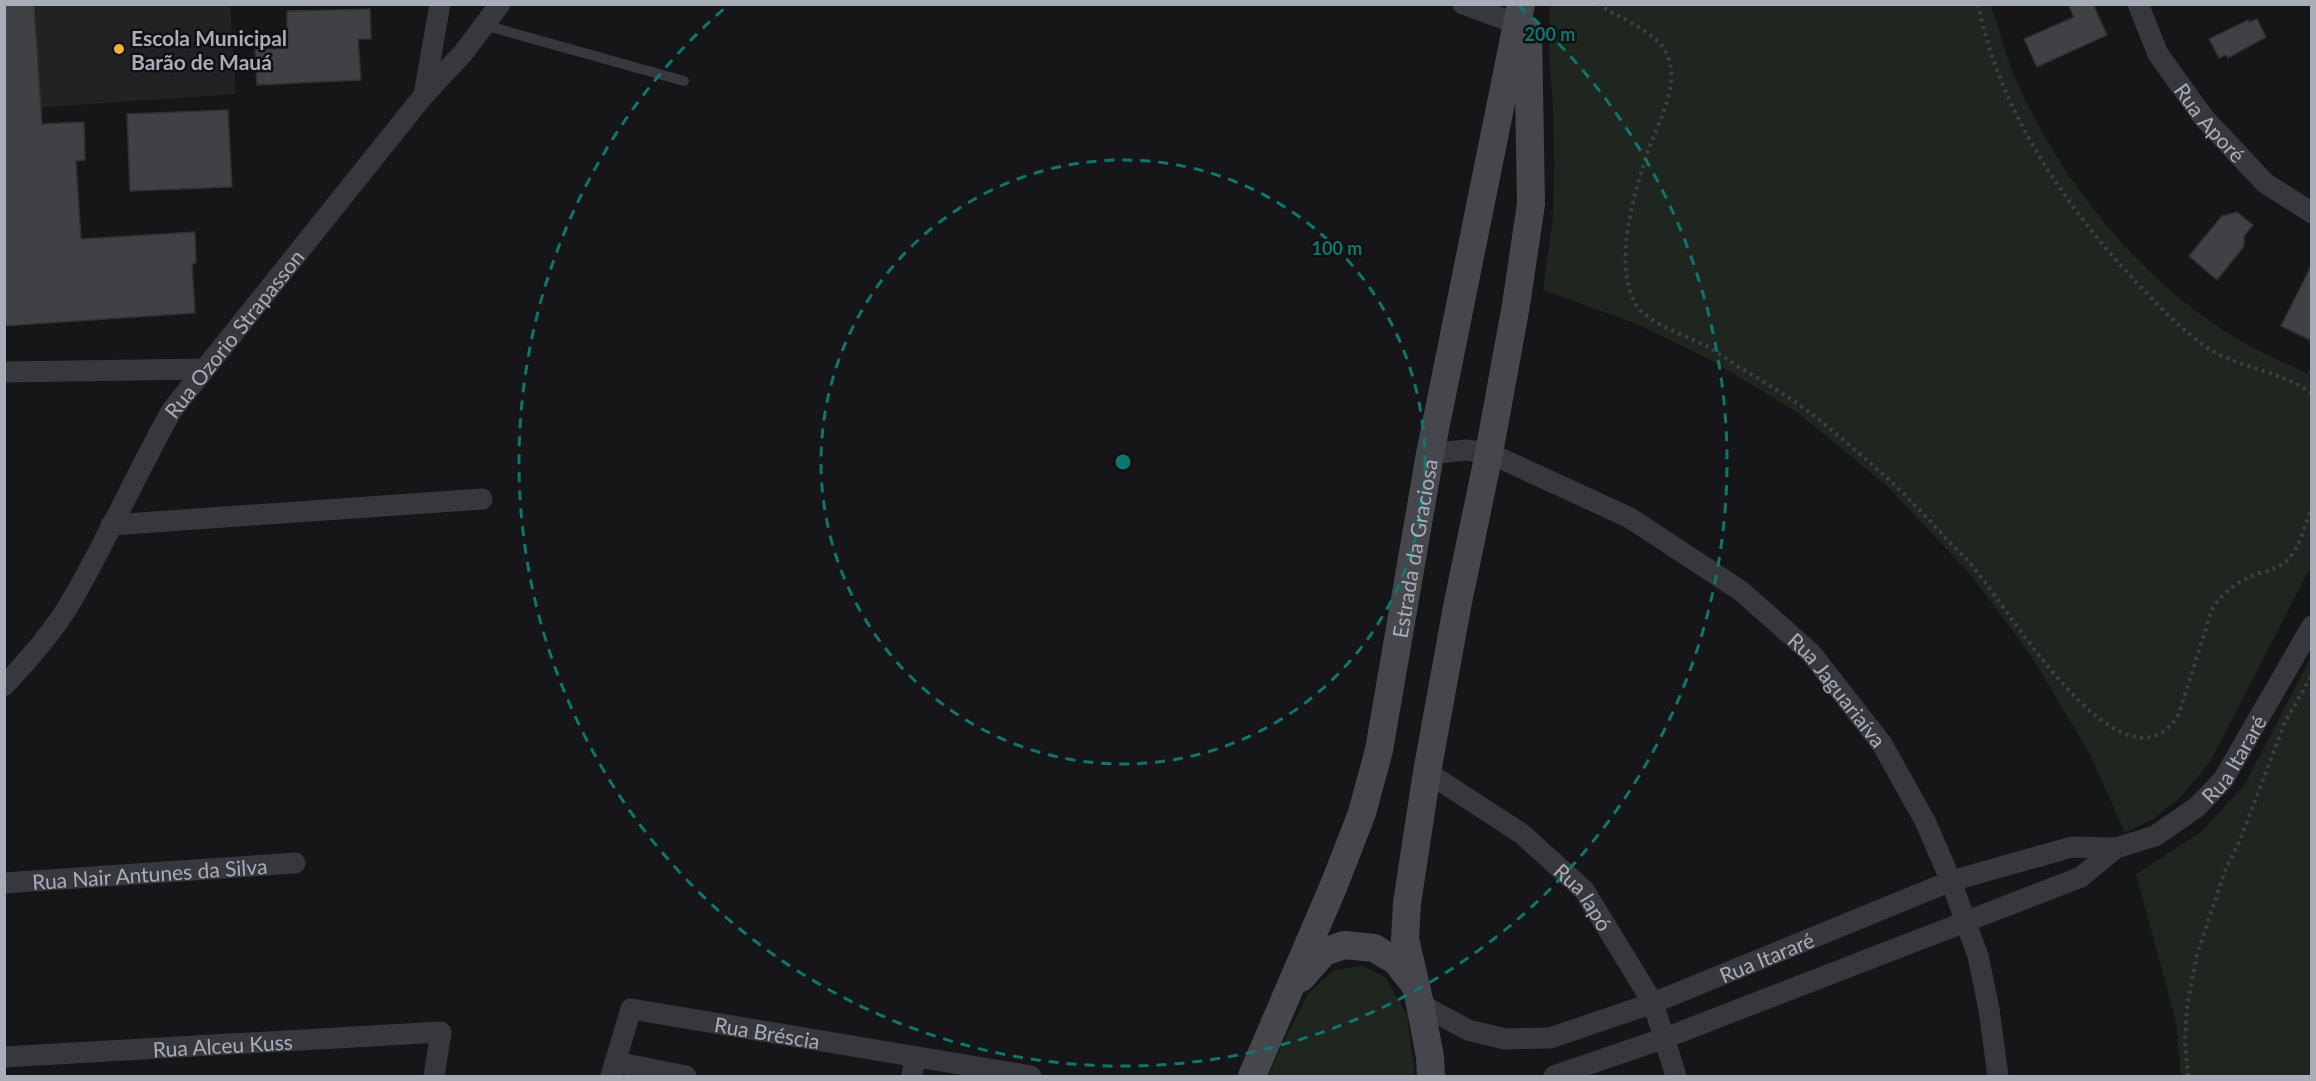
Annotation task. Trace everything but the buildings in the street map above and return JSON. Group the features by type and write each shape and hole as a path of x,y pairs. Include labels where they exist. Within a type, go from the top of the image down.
{"main road":[{"path":"1431,1077 1430,1057 1405,939 1409,880 1456,607 1489,453 1516,305 1531,204 1524,15"},
{"name":"Estrada da Graciosa","path":"1252,1077 1334,885 1362,813 1379,750 1430,454 1524,15"},
{"path":"1285,1000 1324,952 1344,945 1374,948 1396,961 1418,995"}],"street":[{"path":"424,95 440,4"},
{"name":"Rua Ozorio Strapasson","path":"4,686 25,663 71,602 172,410 424,95 500,4"},
{"path":"1463,4 1524,15"},
{"name":"Rua Aporé","path":"2138,4 2158,54 2204,118 2265,183 2312,213"},
{"path":"4,372 206,369"},
{"path":"1430,454 1466,450 1489,453"},
{"name":"Rua Jaguariaíva","path":"1489,453 1630,518 1741,591 1811,653 1882,744 1925,821 1951,881 1978,956 1989,1010 1998,1077"},
{"path":"111,525 482,499"},
{"name":"Rua Itararé","path":"1418,995 1468,1030 1505,1039 1550,1038 1653,1003 1951,881 2072,847 2116,848 2155,836 2197,807 2223,780 2312,626"},
{"name":"Rua Iapó","path":"1427,772 1522,834 1584,890 1653,1003 1676,1077"},
{"name":"Rua Itararé","path":"1554,1077 1665,1038 1965,921 2021,902 2081,877 2116,848"},
{"name":"Rua Nair Antunes da Silva","path":"4,883 295,863"},
{"name":"Rua Bréscia","path":"686,1077 613,1069 631,1009 914,1067 1031,1077"},
{"name":"Rua Alceu Kuss","path":"4,1057 441,1032 434,1077"}],"lane":[{"path":"484,25 684,81"}],"path":[{"path":"1598,4 1657,40 1666,51 1671,64 1667,96 1642,172 1626,248 1626,275 1638,309 1651,319 1711,349 1799,405 1887,478 1976,569 2053,675 2109,727 2126,735 2145,738 2173,724 2179,714 2216,602 2239,582 2280,566 2288,559 2294,551 2312,507"},
{"path":"1978,4 1991,54 2021,125 2064,193 2104,247 2152,298 2206,347 2241,365 2289,381 2312,394"},
{"path":"2188,1077 2185,1040 2187,1007 2197,955 2225,871 2240,840 2285,722 2312,675"}],"shaded area":[{"name":"Escola Municipal Barão de Mauá","path":"5,5 230,5 236,94 5,110"},
{"path":"1550,5 1991,5 2015,77 2039,126 2061,164 2086,200 2114,234 2177,296 2213,323 2257,350 2307,373 2311,366 2311,566 2210,762 2181,797 2153,819 2125,833 2090,754 2030,654 1971,575 1888,487 1797,412 1705,357 1637,324 1543,290 1553,217"},
{"path":"2311,657 2311,1076 2181,1076 2176,1022 2136,874 2201,832 2245,784"},
{"path":"1364,966 1385,977 1407,1015 1415,1076 1268,1076 1308,994 1334,970"}],"place":[{"name":"Escola Municipal Barão de Mauá","path":"119,49"}]}
